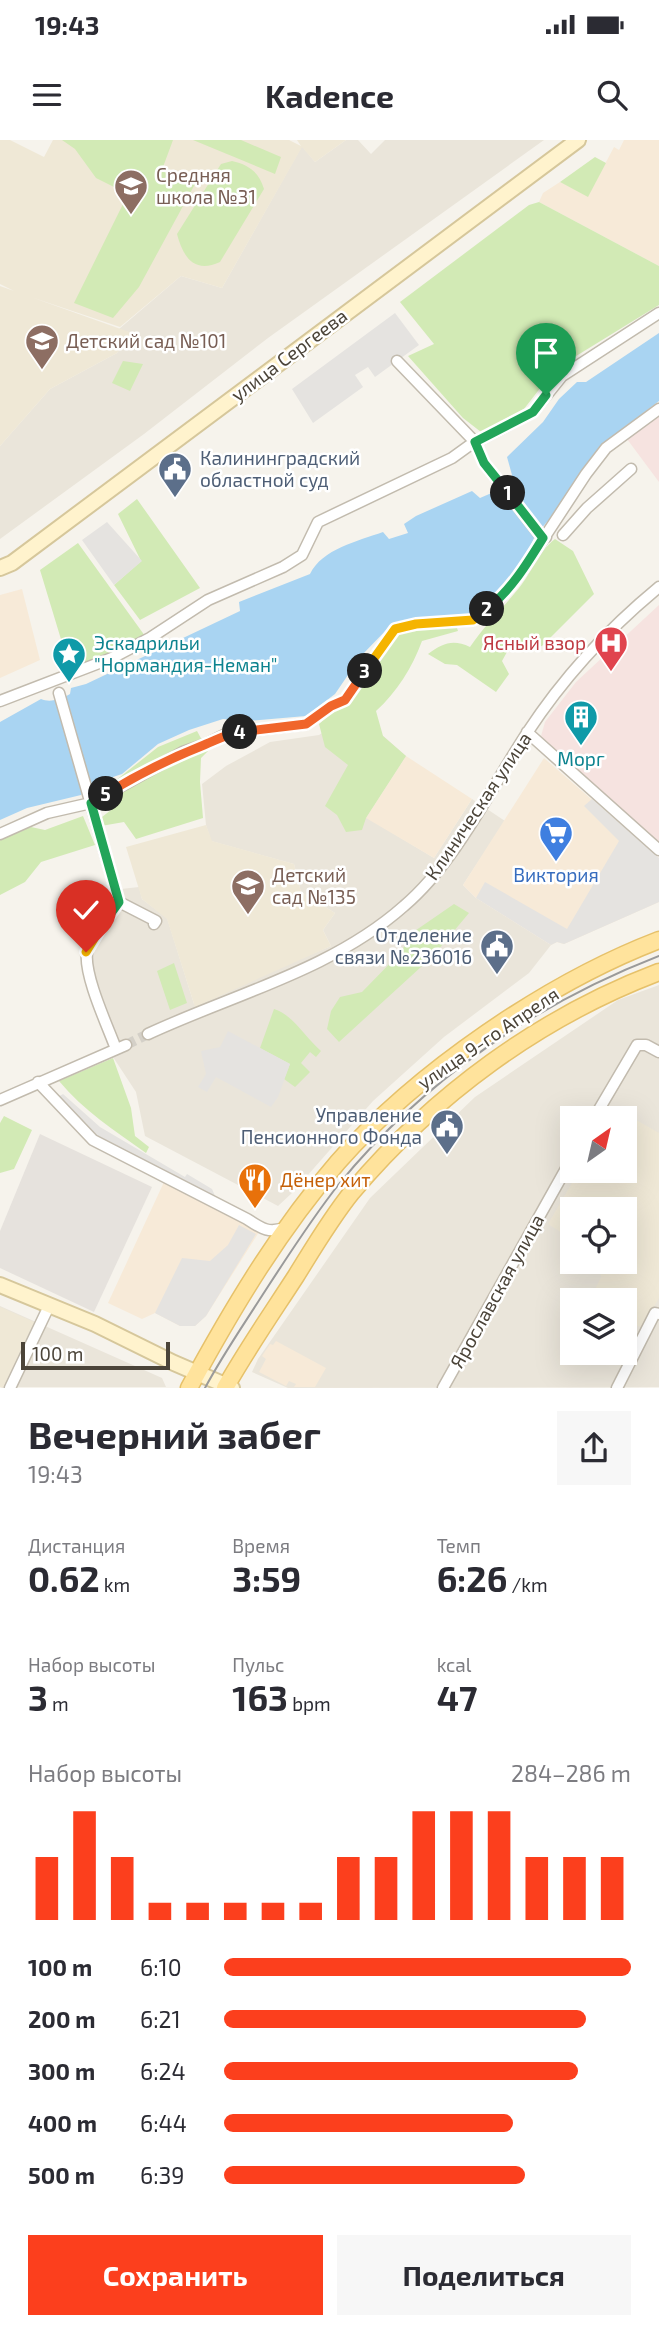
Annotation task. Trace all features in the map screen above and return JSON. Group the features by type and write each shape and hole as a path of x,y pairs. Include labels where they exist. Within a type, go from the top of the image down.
{"main road":[{"name":"улица Сергеева","path":"0,568 12,563 578,140"},
{"name":"улица 9-го Апреля","path":"193,1380 288,1227 354,1145 410,1092 448,1062 533,1004 612,960 659,940"},
{"name":"улица 9-го Апреля","path":"228,1387 330,1222 352,1193 416,1125 461,1085 540,1031 578,1009 659,972"},
{"path":"0,1285 95,1324 193,1380 228,1387"}],"street":[{"path":"0,701 112,658 155,635 208,600 283,567 302,555 318,522 452,458 475,442 533,412 562,376 659,313"},
{"path":"397,360 475,442 484,463 543,538"},
{"path":"0,834 89,798 226,734 306,724 331,706 345,700 395,629 416,624 473,620 499,599 523,570 606,448 659,409"},
{"path":"543,538 559,533 631,469"},
{"name":"Клиническая улица","path":"149,1034 276,982 365,936 405,906 430,880 453,849 556,690 626,616 659,587"},
{"path":"59,693 119,902 156,921 154,924"},
{"path":"527,732 659,850"},
{"path":"0,1100 122,1047 90,976 86,952 119,902"},
{"path":"601,1106 637,1045 646,1045 659,1052"},
{"path":"38,1082 93,1140 247,1219 263,1230 278,1231 288,1227"},
{"name":"Ярославская улица","path":"443,1388 560,1179"},
{"path":"263,1230 270,1247 269,1254"},
{"path":"10,1388 49,1306"},
{"path":"617,1388 657,1314"}],"shaded area":[{"name":"Средняя школа №31","path":"0,140 10,140 44,157 53,140 289,140 301,146 297,140 346,140 315,162 302,147 222,288 181,276 120,327 16,292 0,284"},
{"path":"346,140 358,140 371,154 385,140 544,140 268,338 144,434 0,539 0,446 50,389 117,353 131,333 119,329 181,276 222,288 302,146 315,162"},
{"path":"624,140 659,140 659,266 539,202 543,193 560,182 588,196 614,147 619,150"},
{"name":"Детский сад №101","path":"0,286 132,333 117,353 50,389 0,446"},
{"path":"395,313 419,345 375,377 368,367 355,375 363,387 313,423 292,389"},
{"path":"659,416 659,482 627,439"},
{"path":"107,522 142,561 114,585 82,540"},
{"path":"22,589 40,660 0,678 0,595"},
{"path":"659,605 659,844 541,736 545,722 576,682"},
{"path":"356,712 406,756 366,817 434,858 472,799 505,821 463,885 476,898 551,945 529,973 444,1037 373,1101 278,1206 145,1136 136,1092 113,1057 79,954 89,933 121,889 139,887 142,899 167,918 194,1004 331,946 323,930 335,913 301,892 294,864 211,841 206,825 202,784 226,766 270,742 319,735"},
{"path":"406,756 472,799 434,858 366,818"},
{"path":"544,758 659,858 659,902 564,944 557,942 551,945 476,898 463,885"},
{"path":"592,799 659,858 659,902 564,944 557,942 551,945 476,898 485,882 567,929 619,841 584,806"},
{"name":"Детский сад №135","path":"206,825 212,841 294,864 301,892 335,913 323,930 331,946 195,1007 167,919 142,899 126,847"},
{"path":"659,985 659,1387 288,1388 252,1372 258,1359 370,1198 475,1097 618,1000"},
{"path":"228,1031 290,1064 278,1097 271,1107 216,1077 207,1092 198,1087 206,1074 201,1051 220,1047"},
{"path":"63,1094 100,1127 185,1177 187,1174 212,1189 216,1198 95,1135 56,1098"},
{"path":"637,1120 659,1133 659,1298 642,1328 637,1325 637,1288 596,1288 600,1274 637,1274 637,1197 564,1197 572,1183 637,1183"},
{"path":"40,1134 152,1187 94,1312 0,1268 0,1231"},
{"path":"164,1182 241,1220 259,1232 206,1316 195,1326 180,1326 155,1313 142,1319 108,1303"},
{"path":"560,1203 560,1232 548,1224"},
{"path":"239,1225 256,1234 206,1316 195,1326 180,1326 155,1313 182,1258 210,1261 228,1245"},
{"path":"0,1306 162,1378 166,1387 0,1387"},
{"path":"0,1307 34,1322 3,1388 0,1387"},
{"path":"276,1341 326,1368 315,1387 294,1387 296,1384 289,1381 286,1386 259,1372 266,1359 262,1356 270,1344 273,1345"}],"green space":[{"path":"62,140 173,140 163,167 195,184 139,287 113,318 74,303 125,200 122,191 96,178 75,149"},
{"path":"193,140 241,140 281,157 275,174"},
{"path":"595,157 606,163 588,197 560,182"},
{"path":"232,161 252,170 264,189 220,262 203,266 186,256 177,234 221,164"},
{"path":"539,202 659,266 659,305 555,369 524,409 481,432 463,418 408,356 434,344 400,302 529,205"},
{"path":"123,361 143,364 130,391 112,383"},
{"path":"137,499 200,588 140,620 114,585 141,561 118,514"},
{"path":"555,539 573,551 594,594 542,646 526,650 513,641 502,661 509,674 496,692 457,665 445,664 428,654 448,643 470,647"},
{"path":"78,543 145,636 110,654 70,669 40,570"},
{"path":"456,625 458,631 422,641 403,679 376,711 383,736 406,756 366,818 362,830 346,832 337,815 325,806 348,765 325,747 319,724 334,711 348,704 396,634"},
{"path":"197,731 208,751 201,758 203,818 136,839 124,822 101,826 102,817 111,810 112,794 98,791 96,786 115,781 158,747"},
{"path":"83,816 95,845 41,862 25,882 0,895 0,840 31,827 45,830"},
{"path":"454,904 469,913 433,956 339,1042 327,1029 331,1011 340,997 362,992 402,951 409,935"},
{"path":"174,963 187,1003 170,1010 157,971"},
{"path":"274,1009 293,1021 321,1051 316,1057 310,1052 301,1063 310,1072 295,1087 284,1079 290,1064 260,1048"},
{"path":"113,1058 131,1108 135,1136 149,1147 146,1153 89,1111 59,1081"},
{"path":"4,1116 32,1130 14,1169 0,1173 0,1123"}],"water":[{"path":"659,333 659,401 599,447 557,510 535,536 520,569 475,613 393,623 361,656 335,694 306,716 247,721 223,719 189,730 158,744 107,784 81,795 27,808 0,820 0,722 41,699 52,700 70,694 71,688 86,684 240,611 239,602 310,574 323,558 342,547 383,532 389,539 408,533 404,524 416,516 472,491 480,498 510,485 512,475 507,457 543,422 559,399 577,382 586,382"}],"tunnel":[{"path":"126,1045 148,1034"}],"tram line":[{"path":"205,1388 317,1213 339,1184 407,1112 444,1079 525,1022 568,997 659,956"}],"place":[{"name":"Средняя школа №31","path":"131,216"},
{"name":"Детский сад №101","path":"42,371"},
{"name":"Калининградский областной суд","path":"175,499"},
{"name":"Ясный взор","path":"611,673"},
{"name":"Эскадрильи \"Нормандия-Неман\"","path":"69,684"},
{"name":"Морг","path":"581,747"},
{"name":"Виктория","path":"556,863"},
{"name":"Детский сад №135","path":"248,916"},
{"name":"Отделение связи №236016","path":"497,976"},
{"name":"Управление Пенсионного Фонда","path":"447,1156"},
{"name":"Дёнер хит","path":"255,1210"}],"route":[{"path":"86,952 119,902 91,803 183,752 226,734 306,724 331,706 345,700 395,629 416,624 473,620 499,599 523,570 543,538 484,463 475,442 533,412 546,395"}]}
